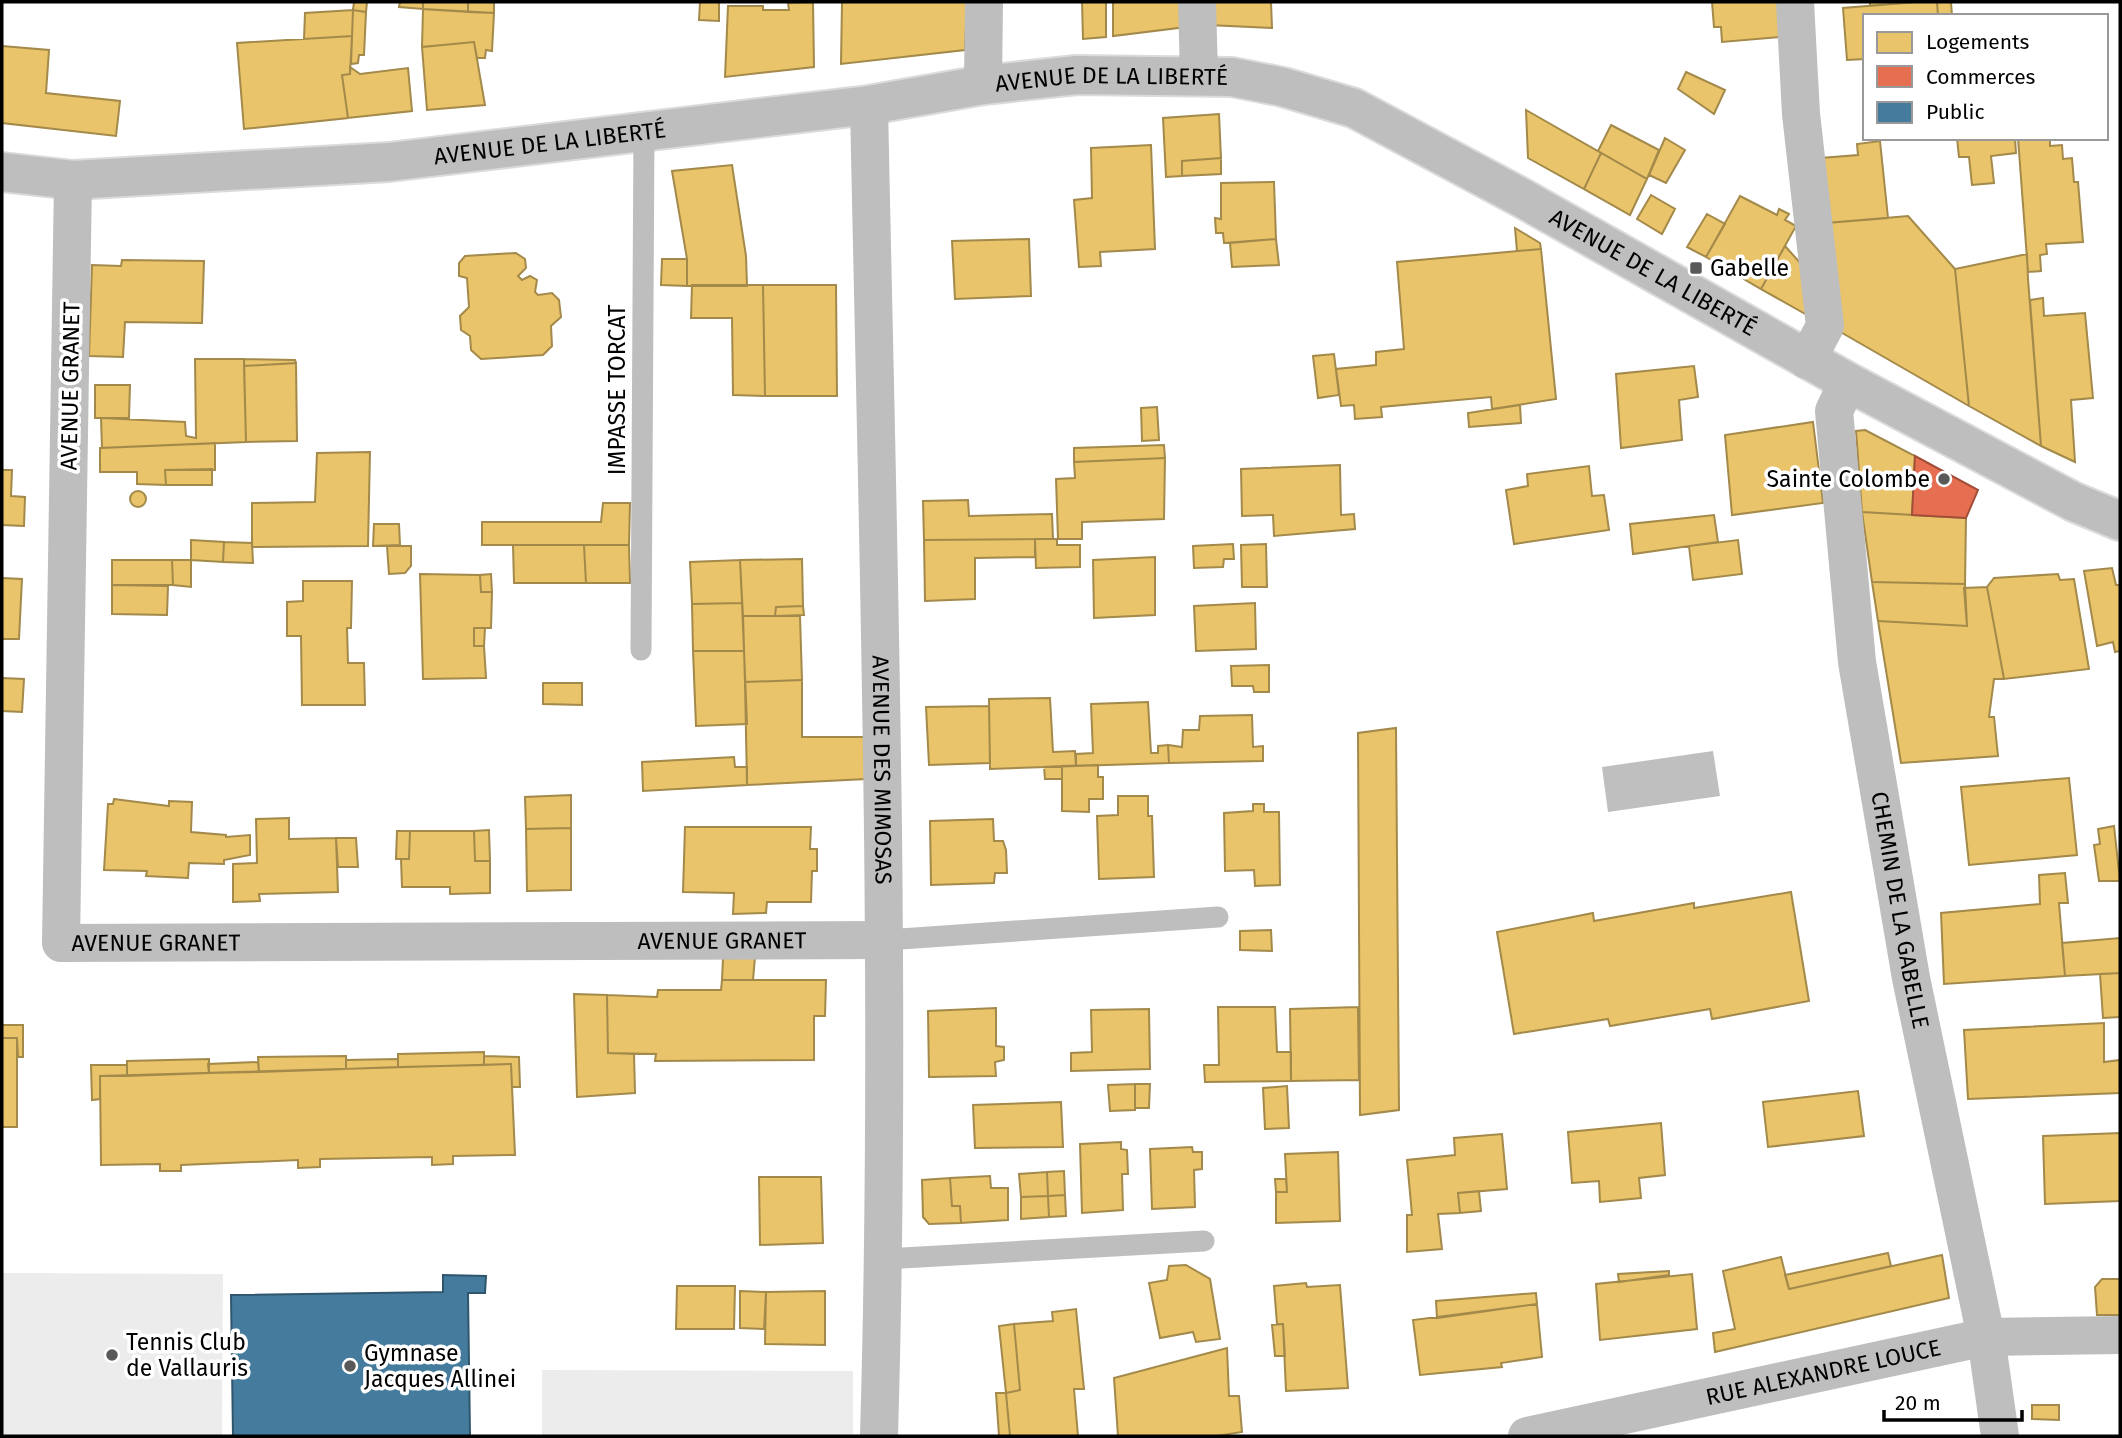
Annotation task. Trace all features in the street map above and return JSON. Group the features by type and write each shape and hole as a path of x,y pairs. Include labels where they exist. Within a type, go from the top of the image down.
{"street":[{"path":"983,85 984,2"},
{"path":"1197,2 1199,75"},
{"path":"1795,2 1801,114 1825,326 1807,359"},
{"name":"AVENUE DE LA LIBERTÉ","path":"2,173 74,180 389,162 869,105 983,85 1077,75 1199,75 1283,87 1354,108 1522,198 1848,382 2074,502 2120,522"},
{"name":"AVENUE DES MIMOSAS","path":"869,105 886,940 884,1259 878,1436"},
{"name":"AVENUE GRANET","path":"74,180 61,943 886,940"},
{"name":"CHEMIN DE LA GABELLE","path":"1848,382 1834,411 1857,662 1911,978 1986,1337 2000,1436"},
{"name":"RUE ALEXANDRE LOUCE","path":"1527,1436 1986,1337 2120,1335"}],"lane":[{"name":"IMPASSE TORCAT","path":"641,650 644,131"},
{"path":"886,940 1218,917"},
{"path":"884,1259 1204,1241"}],"shaded area":[{"path":"1713,751 1720,796 1608,812 1602,767"},
{"name":"Tennis Club de Vallauris","path":"2,1273 223,1274 222,1436 2,1436"},
{"path":"542,1370 853,1371 853,1436 542,1436"}],"building: Logements":[{"path":"354,2 367,2 366,12 353,10"},
{"path":"400,2 423,2 423,9 399,7"},
{"path":"423,2 468,2 468,12 423,9"},
{"path":"468,2 494,2 494,13 468,12"},
{"path":"700,2 719,2 719,21 699,20"},
{"path":"813,2 814,67 725,77 728,6 763,6 763,10 789,10 788,3"},
{"path":"842,2 967,2 965,50 841,64"},
{"path":"1082,2 1106,2 1106,37 1083,39"},
{"path":"1113,2 1185,2 1186,27 1113,36"},
{"path":"1208,2 1271,2 1272,28 1208,25"},
{"path":"1712,2 1779,2 1780,37 1722,42 1721,27 1714,27"},
{"path":"1870,2 1916,2 1870,6"},
{"path":"1937,2 1938,14 1863,14 1863,59 1847,60 1843,8"},
{"path":"1937,2 1951,2 1952,14 1938,14"},
{"path":"423,9 494,13 492,51 486,50 485,58 477,58 474,42 422,47"},
{"path":"353,10 366,12 364,55 359,55 358,63 351,64"},
{"path":"353,10 352,36 304,39 305,13"},
{"path":"352,36 350,74 342,75 348,118 244,129 237,43"},
{"path":"474,42 485,105 427,110 422,47"},
{"path":"2,46 49,50 46,93 120,101 116,136 2,123"},
{"path":"350,67 360,74 408,68 412,111 348,118 342,75 350,74"},
{"path":"1686,72 1725,90 1714,114 1678,89"},
{"path":"1526,110 1601,153 1584,189 1528,158"},
{"path":"1219,114 1221,158 1182,161 1182,176 1166,177 1163,118"},
{"path":"1611,125 1659,150 1647,179 1598,151"},
{"path":"1665,138 1685,150 1666,183 1649,175"},
{"path":"1957,140 2015,140 2016,153 1991,156 1994,183 1972,185 1969,157 1959,157"},
{"path":"2018,140 2050,140 2050,146 2062,145 2063,159 2072,158 2074,182 2078,182 2083,242 2046,244 2047,254 2040,255 2041,271 2028,272"},
{"path":"1880,141 1888,218 1827,223 1821,158 1858,155 1857,144"},
{"path":"1151,145 1155,249 1100,252 1101,266 1079,267 1074,200 1092,198 1091,148"},
{"path":"1601,153 1647,179 1630,215 1584,189"},
{"path":"1221,158 1221,174 1182,176 1182,161"},
{"path":"732,165 746,256 747,286 687,286 687,259 672,171"},
{"path":"1274,182 1276,239 1224,243 1223,233 1216,233 1215,218 1221,219 1221,183"},
{"path":"1651,195 1675,209 1662,234 1637,219"},
{"path":"1740,196 1777,215 1779,209 1789,214 1785,220 1796,226 1761,289 1706,257"},
{"path":"1707,214 1725,224 1706,257 1687,247"},
{"path":"1908,216 1955,269 1969,406 1837,330 1827,223"},
{"path":"1515,228 1540,243 1541,249 1517,251"},
{"path":"1029,239 1031,296 955,299 952,241"},
{"path":"1276,239 1279,265 1232,267 1230,243"},
{"path":"1785,246 1812,276 1807,315 1761,289"},
{"path":"1541,249 1556,399 1492,409 1491,397 1381,407 1382,417 1355,419 1354,405 1341,406 1336,369 1376,365 1376,352 1404,349 1397,262"},
{"path":"516,253 525,259 526,268 518,276 522,280 530,276 537,280 535,292 538,295 552,293 559,300 561,317 551,326 552,346 543,355 481,359 471,350 470,336 461,330 460,316 469,307 467,278 459,276 459,263 465,256"},
{"path":"2027,254 2041,446 1969,406 1955,269"},
{"path":"662,259 687,259 687,286 661,285"},
{"path":"122,260 204,261 202,323 125,322 123,357 89,356 92,265 121,266"},
{"path":"692,285 763,285 765,396 733,395 732,318 691,318"},
{"path":"763,285 836,285 837,396 765,396"},
{"path":"2043,298 2044,316 2085,313 2093,398 2071,400 2075,462 2041,446 2030,300"},
{"path":"1334,354 1339,395 1318,398 1313,356"},
{"path":"195,359 244,359 246,442 102,448 101,418 185,422 186,436 196,438"},
{"path":"244,359 295,360 296,363 244,366"},
{"path":"296,363 297,441 246,442 244,366"},
{"path":"1694,366 1698,397 1679,400 1682,440 1621,448 1616,374"},
{"path":"95,385 130,385 129,418 95,418"},
{"path":"1520,405 1521,423 1469,427 1468,413"},
{"path":"1157,407 1159,440 1142,441 1141,408"},
{"path":"1813,422 1823,503 1732,515 1725,435"},
{"path":"1865,430 1915,456 1912,515 1862,512 1856,431"},
{"path":"215,443 215,470 165,470 166,485 137,484 137,472 100,472 100,448"},
{"path":"1164,445 1165,458 1074,462 1074,448"},
{"path":"370,452 368,546 252,547 252,503 315,502 317,453"},
{"path":"1165,458 1164,519 1082,522 1082,539 1058,539 1056,479 1075,478 1074,462"},
{"path":"1340,465 1341,515 1354,514 1355,529 1274,536 1273,515 1242,516 1241,469"},
{"path":"1589,466 1592,496 1604,495 1609,530 1514,544 1506,490 1528,486 1527,474"},
{"path":"212,469 212,485 166,485 165,470"},
{"path":"2,470 12,470 11,496 25,497 24,526 2,525"},
{"path":"138,491 144,493 144,505 138,507 132,505 130,499 132,493"},
{"path":"968,500 969,516 1052,514 1053,539 924,540 923,501"},
{"path":"603,503 630,503 629,545 482,545 482,522 601,522"},
{"path":"1862,512 1966,518 1965,584 1872,582"},
{"path":"1714,515 1718,542 1633,554 1630,524"},
{"path":"374,524 399,524 400,545 373,546"},
{"path":"1035,539 1035,557 975,558 975,599 925,601 924,540"},
{"path":"1035,539 1057,539 1057,545 1080,545 1080,567 1036,568"},
{"path":"191,540 224,542 223,562 191,560"},
{"path":"1738,540 1742,574 1693,580 1689,546"},
{"path":"224,542 252,543 253,563 223,562"},
{"path":"1233,544 1234,559 1224,559 1223,567 1194,568 1193,546"},
{"path":"1266,544 1267,587 1242,587 1241,545"},
{"path":"513,545 584,545 586,583 514,583"},
{"path":"584,545 629,545 630,583 586,583"},
{"path":"387,546 411,546 411,566 405,573 389,574"},
{"path":"1155,557 1155,615 1094,618 1093,560"},
{"path":"802,559 803,606 776,607 775,616 743,616 740,560"},
{"path":"112,560 172,560 173,585 112,585"},
{"path":"172,560 191,560 191,587 173,585"},
{"path":"740,560 742,603 692,604 690,562"},
{"path":"2112,568 2116,585 2120,585 2120,651 2115,652 2113,642 2097,646 2084,571"},
{"path":"420,574 480,575 481,592 492,592 491,628 474,628 474,646 484,646 486,678 423,679"},
{"path":"491,574 492,592 481,592 480,575"},
{"path":"2058,574 2060,580 2074,579 2089,669 2004,679 1987,587 1994,578"},
{"path":"2,578 22,579 19,639 2,639"},
{"path":"303,581 352,581 351,628 347,628 348,663 364,663 365,705 302,705 301,636 287,636 287,602 303,601"},
{"path":"1872,582 1965,584 1967,626 1878,621"},
{"path":"112,585 168,586 167,615 112,614"},
{"path":"1987,587 2004,679 1994,679 1989,717 1994,717 1998,756 1901,763 1878,621 1967,626 1964,588"},
{"path":"742,603 744,651 693,651 692,604"},
{"path":"1255,603 1256,649 1196,651 1194,606"},
{"path":"803,606 804,615 775,616 776,607"},
{"path":"743,616 800,616 802,680 745,682"},
{"path":"474,628 485,628 484,646 474,646"},
{"path":"693,651 744,651 747,724 696,726"},
{"path":"1269,665 1269,692 1254,692 1253,686 1232,686 1231,666"},
{"path":"2,678 24,679 22,712 2,711"},
{"path":"802,680 802,737 867,737 866,779 747,785 745,682"},
{"path":"543,683 582,683 582,705 543,704"},
{"path":"1050,698 1053,752 1075,751 1076,766 990,769 989,699"},
{"path":"1148,702 1151,753 1158,753 1158,746 1168,745 1169,763 1076,766 1076,754 1093,753 1091,704"},
{"path":"989,706 990,763 929,765 926,707"},
{"path":"1252,715 1253,747 1263,746 1263,761 1169,763 1168,745 1182,747 1183,730 1199,730 1200,716"},
{"path":"1396,728 1399,1110 1360,1115 1358,733"},
{"path":"734,757 735,767 747,767 747,785 643,791 642,762"},
{"path":"1098,765 1098,777 1103,777 1103,799 1089,799 1089,812 1062,811 1062,766"},
{"path":"1062,766 1062,779 1045,779 1044,767"},
{"path":"2069,778 2077,855 1969,865 1961,787"},
{"path":"571,795 571,828 526,829 525,797"},
{"path":"1118,796 1148,796 1148,816 1152,816 1154,877 1099,879 1097,816 1118,815"},
{"path":"114,799 169,806 169,801 192,802 191,832 226,837 250,835 250,855 224,860 224,864 189,863 188,878 146,876 147,871 104,870 108,804 113,804"},
{"path":"1253,804 1264,804 1264,812 1279,812 1280,885 1255,886 1254,870 1225,871 1224,813 1253,811"},
{"path":"289,818 289,839 336,838 338,892 259,894 260,901 233,902 233,864 257,863 256,819"},
{"path":"993,819 994,841 1003,841 1006,850 1007,873 995,873 994,883 931,885 930,821"},
{"path":"2114,826 2120,881 2099,881 2094,845 2100,844 2098,829"},
{"path":"685,827 811,827 810,849 817,849 817,871 812,871 811,902 767,902 766,913 733,914 734,893 683,892"},
{"path":"571,828 571,890 527,891 526,829"},
{"path":"489,830 490,861 475,861 474,831"},
{"path":"397,831 410,831 409,859 396,859"},
{"path":"410,831 474,831 475,861 490,861 490,893 450,894 450,887 402,887 401,859 409,859"},
{"path":"336,838 356,838 358,867 338,867"},
{"path":"2065,873 2068,903 2059,903 2065,976 1944,984 1941,913 2040,904 2039,875"},
{"path":"1791,892 1809,1001 1712,1019 1710,1009 1610,1026 1608,1019 1514,1034 1497,932 1593,913 1594,921 1694,903 1694,908"},
{"path":"1271,930 1272,951 1240,950 1240,931"},
{"path":"2120,938 2120,973 2065,976 2062,943"},
{"path":"755,957 753,980 722,980 723,958"},
{"path":"2120,973 2120,1017 2103,1018 2100,974"},
{"path":"722,980 826,980 825,1016 814,1016 814,1060 655,1061 656,1054 608,1053 607,995 657,997 658,990 721,990"},
{"path":"574,994 607,995 608,1053 634,1054 635,1093 577,1097"},
{"path":"1218,1007 1275,1007 1277,1052 1291,1052 1291,1081 1205,1082 1204,1065 1219,1065"},
{"path":"1358,1007 1359,1080 1291,1081 1290,1009"},
{"path":"996,1008 996,1046 1004,1047 1004,1060 995,1062 996,1076 929,1077 928,1011"},
{"path":"1149,1009 1150,1069 1071,1071 1071,1053 1092,1052 1091,1010"},
{"path":"2104,1023 2104,1062 2120,1060 2120,1093 1968,1099 1964,1030"},
{"path":"2,1025 23,1025 23,1057 18,1057 17,1038 2,1038"},
{"path":"2,1038 17,1038 17,1127 2,1127"},
{"path":"484,1052 484,1065 398,1067 398,1054"},
{"path":"346,1056 346,1069 259,1072 258,1057"},
{"path":"484,1056 519,1057 520,1087 512,1087 511,1064 484,1065"},
{"path":"209,1059 209,1073 127,1076 127,1061"},
{"path":"398,1059 398,1067 346,1069 346,1060"},
{"path":"258,1062 259,1072 209,1073 208,1064"},
{"path":"511,1064 515,1155 453,1156 453,1164 432,1165 432,1157 320,1159 320,1167 298,1168 298,1160 181,1165 181,1171 160,1171 160,1164 101,1165 100,1076"},
{"path":"91,1065 127,1065 127,1076 100,1076 100,1099 92,1100"},
{"path":"1135,1084 1150,1084 1149,1108 1135,1108"},
{"path":"1135,1084 1135,1110 1110,1111 1108,1085"},
{"path":"1287,1086 1289,1128 1265,1129 1263,1088"},
{"path":"1858,1091 1864,1136 1768,1147 1763,1102"},
{"path":"1061,1102 1063,1147 975,1148 973,1105"},
{"path":"1661,1123 1665,1175 1639,1178 1641,1198 1600,1202 1599,1181 1572,1183 1568,1132"},
{"path":"2120,1133 2120,1201 2045,1204 2043,1136"},
{"path":"1502,1134 1507,1189 1458,1193 1460,1213 1438,1214 1442,1249 1407,1252 1407,1215 1412,1215 1407,1160 1455,1155 1454,1138"},
{"path":"1121,1142 1121,1149 1127,1150 1128,1174 1122,1174 1123,1210 1082,1213 1080,1144"},
{"path":"1192,1147 1193,1152 1202,1152 1202,1169 1194,1170 1195,1207 1152,1209 1150,1149"},
{"path":"1338,1152 1340,1221 1276,1223 1276,1192 1287,1192 1285,1154"},
{"path":"1064,1171 1065,1195 1048,1196 1047,1172"},
{"path":"1047,1172 1048,1196 1021,1197 1019,1174"},
{"path":"990,1176 991,1188 1008,1188 1008,1220 961,1223 960,1206 952,1206 950,1178"},
{"path":"759,1177 821,1177 823,1243 760,1245"},
{"path":"950,1178 952,1206 960,1206 961,1223 929,1224 923,1217 922,1180"},
{"path":"1275,1179 1286,1179 1287,1192 1276,1192"},
{"path":"1479,1191 1481,1211 1460,1213 1458,1193"},
{"path":"1065,1195 1066,1216 1049,1217 1048,1196"},
{"path":"1048,1196 1049,1217 1021,1219 1021,1197"},
{"path":"1888,1253 1891,1266 1789,1289 1785,1275"},
{"path":"1942,1255 1949,1298 1715,1352 1713,1333 1735,1329 1723,1271 1781,1257 1789,1289"},
{"path":"1186,1265 1210,1279 1220,1339 1196,1342 1193,1332 1160,1338 1149,1283 1167,1280 1169,1266"},
{"path":"1669,1271 1669,1275 1619,1282 1618,1274"},
{"path":"1692,1274 1697,1329 1600,1340 1596,1284"},
{"path":"2102,1279 2120,1279 2120,1315 2097,1315 2095,1287"},
{"path":"1306,1283 1307,1287 1340,1285 1348,1388 1286,1391 1283,1324 1277,1324 1274,1286"},
{"path":"677,1286 735,1286 734,1329 676,1329"},
{"path":"740,1291 766,1292 764,1329 740,1328"},
{"path":"825,1291 825,1345 765,1344 766,1292"},
{"path":"1536,1293 1537,1304 1437,1318 1436,1301"},
{"path":"1537,1304 1542,1357 1501,1363 1502,1367 1420,1375 1413,1320"},
{"path":"1076,1309 1084,1389 1074,1389 1078,1436 1010,1436 1006,1393 1020,1390 1014,1324 1053,1321 1052,1312"},
{"path":"1014,1324 1020,1390 1006,1393 999,1326"},
{"path":"1283,1324 1285,1356 1275,1356 1272,1325"},
{"path":"1227,1348 1229,1396 1239,1396 1242,1432 1217,1436 1118,1436 1114,1378"},
{"path":"996,1393 1006,1393 1010,1436 999,1436"},
{"path":"2032,1405 2059,1405 2059,1420 2032,1419"}],"building: Commerces":[{"path":"1915,456 1978,490 1966,518 1912,515"}],"building: Public":[{"name":"Gymnase Jacques Allinei","path":"443,1275 486,1276 485,1293 468,1293 470,1436 233,1436 231,1295 443,1292"}],"place":[{"name":"Gabelle","path":"1696,268"},
{"name":"Sainte Colombe","path":"1944,479"},
{"name":"Tennis Club de Vallauris","path":"112,1355"},
{"name":"Gymnase Jacques Allinei","path":"350,1366"}]}
